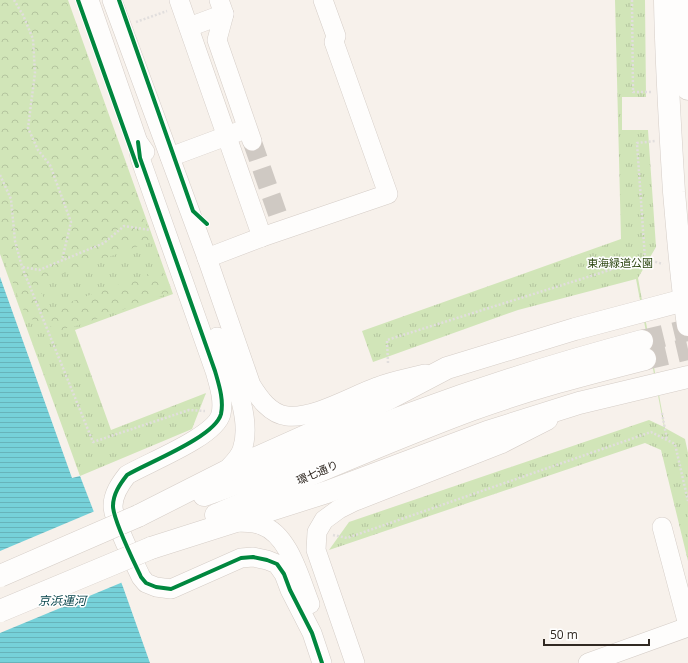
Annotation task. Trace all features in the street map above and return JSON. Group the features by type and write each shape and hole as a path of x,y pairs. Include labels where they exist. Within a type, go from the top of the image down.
{"main road":[{"path":"665,0 671,151 688,325"},
{"path":"686,0 688,89"},
{"path":"138,516 225,472 386,400 447,368 575,329 686,299"},
{"name":"環七通り","path":"0,576 138,516 242,482 409,414 581,357 643,350 431,425 176,532 151,548 0,611"},
{"path":"151,548 237,522 365,479 487,432 579,403 688,377"}],"street":[{"path":"89,0 138,142 140,158 215,372 221,392 222,408 218,421 206,434 127,475 120,484 115,496 114,512 141,577 146,583 162,589 171,589 241,558 253,557 277,564 284,574 290,590 312,633 322,663"},
{"path":"112,0 208,258 251,384 262,400 276,412 286,416 310,414 379,386 447,368"},
{"path":"179,0 262,237"},
{"path":"208,258 262,237 282,226 388,194 334,42 336,36 323,0"},
{"path":"170,157 227,136 250,135 217,40 222,7"},
{"path":"189,27 222,7"},
{"path":"216,105 237,98"},
{"path":"138,142 148,158 241,402 245,426 242,451 225,472"},
{"path":"355,663 317,556 316,537 324,520 339,509 354,502 501,444 579,403"},
{"path":"237,522 262,525 271,530 282,542 292,557 311,608 312,633"},
{"path":"588,663 688,626 662,527"}],"path":[{"path":"14,0 33,39 35,73 28,128 38,150 50,165 71,222 62,260"},
{"path":"632,0 633,92 653,92"},
{"path":"645,259 637,143 655,141"},
{"path":"0,175 11,199 15,241 22,266 93,442 189,410 209,412"},
{"path":"22,266 39,270 104,243 124,226 155,231"},
{"path":"388,363 387,340 645,259 663,264"},
{"path":"662,413 667,440"},
{"path":"331,535 347,538 651,432 675,444 688,501"}],"green space":[{"path":"0,0 68,0 173,294 75,330 111,430 206,393 192,429 80,476 0,254"},
{"path":"0,0 66,0 152,241 38,283 48,310 162,269 170,293 73,327 68,327 58,334 53,333 52,327 33,320 22,308 0,247"},
{"name":"東海緑道公園","path":"615,0 645,0 646,97 622,97 622,130 648,130 656,247 638,278 665,428 685,439 688,453 688,561 661,450 645,443 329,550 349,522 649,420 664,427 636,279 518,310 373,362 362,331 621,239"}],"water":[{"name":"京浜運河","path":"0,277 72,478 80,476 123,587 150,663 0,663"}],"pier":[{"path":"95,511 123,582 0,633 0,551"}],"tunnel":[{"path":"252,141 280,221"},
{"path":"642,341 688,330"},
{"path":"645,359 688,349"}],"cycle path":[{"path":"78,0 137,166"},
{"path":"119,0 193,211 207,224"},
{"path":"138,142 140,158 215,371 221,392 222,409 216,423 207,431 180,448 127,475 119,486 114,497 113,506 116,521 141,577 146,583 156,587 171,589 241,558 253,557 277,564 284,574 290,590 312,633 322,663"}]}
